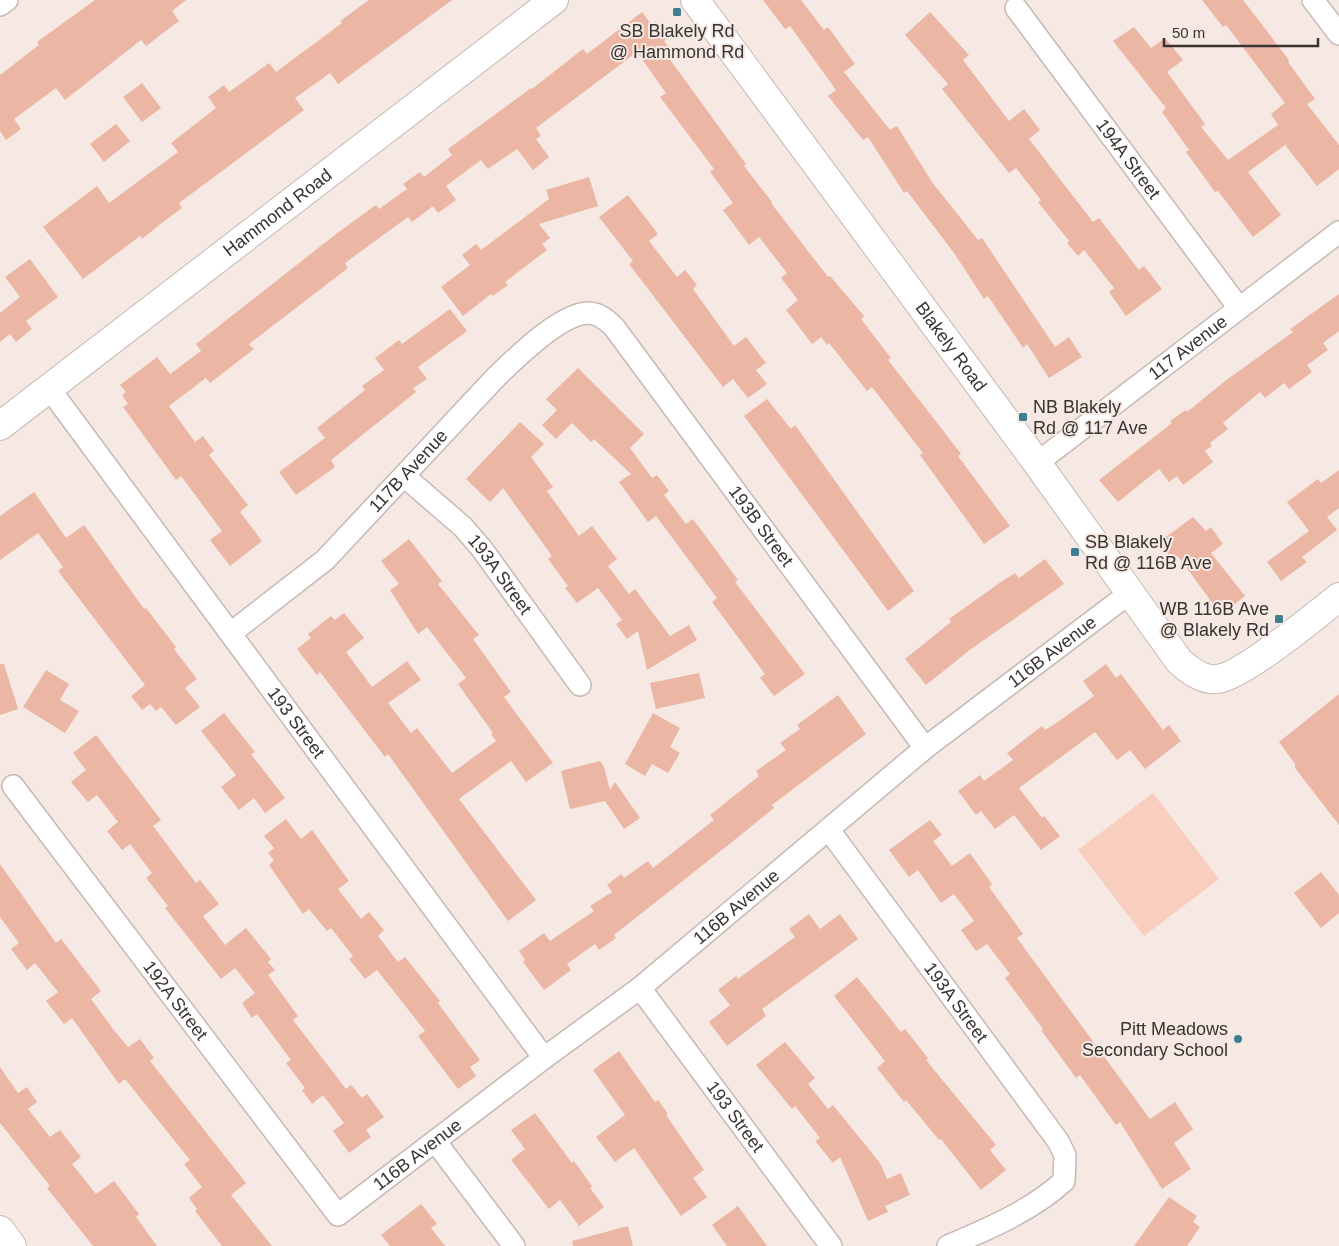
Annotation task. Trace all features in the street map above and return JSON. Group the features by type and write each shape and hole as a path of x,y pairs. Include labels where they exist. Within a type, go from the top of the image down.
{"street":[{"path":"0,5 7,0"},
{"name":"Hammond Road","path":"0,426 554,0"},
{"name":"Blakely Road","path":"696,0 1037,463 1179,661 1199,675 1216,680 1234,673 1251,663 1339,597"},
{"path":"1313,0 1339,34"},
{"name":"194A Street","path":"1016,8 1239,308"},
{"name":"117 Avenue","path":"1037,463 1339,232"},
{"name":"117B Avenue","path":"231,633 325,560 515,359 563,323 575,316 589,313"},
{"name":"193B Street","path":"589,313 606,319 614,328 925,748"},
{"name":"193 Street","path":"49,388 544,1058"},
{"name":"193A Street","path":"404,476 463,527 482,549 580,684"},
{"name":"116B Avenue","path":"338,1215 544,1058 640,988 925,748 1131,592"},
{"name":"192A Street","path":"13,786 338,1215"},
{"name":"193A Street","path":"829,830 1058,1141 1065,1155 1064,1181 1030,1206 948,1246"},
{"name":"193 Street","path":"640,988 831,1246"},
{"path":"435,1141 514,1246"},
{"path":"0,1230 12,1246"}],"shaded area":[{"path":"1153,793 1219,879 1144,936 1078,850"}],"building":[{"path":"95,0 186,0 172,11 179,21 146,46 141,40 65,100 56,88 14,119 21,129 6,140 0,131 0,75 39,45 37,42"},
{"path":"369,0 452,0 338,84 330,73 295,98 304,110 179,203 182,208 142,239 140,236 83,279 43,227 97,186 109,203 178,152 171,143 216,108 208,97 224,85 229,92 269,63 276,72 342,23 340,21"},
{"path":"763,0 801,0 824,30 828,27 855,64 844,72 890,130 897,126 932,182 978,240 982,238 1055,347 1069,337 1082,357 1049,378 1027,344 1023,348 988,296 984,299 954,253 907,191 904,193 868,137 863,140 828,96 836,90 790,26 785,29"},
{"path":"1202,0 1243,0 1289,60 1288,62 1315,99 1307,104 1339,145 1339,169 1317,186 1285,145 1248,172 1281,215 1253,237 1218,191 1215,192 1186,152 1189,150 1162,112 1166,108 1113,41 1134,27 1151,48 1165,38 1183,60 1167,72 1205,124 1201,127 1228,160 1278,125 1271,114 1285,103 1226,25 1223,27"},
{"path":"642,12 651,24 656,21 669,37 664,41 671,50 666,54 746,164 744,166 828,277 830,276 864,316 861,319 891,358 888,360 961,454 958,456 1010,526 984,544 920,455 923,453 872,387 867,391 829,343 827,345 821,337 812,344 786,310 798,300 781,278 787,273 759,237 749,245 723,210 733,203 710,172 714,169 660,97 666,93 637,52 536,128 541,136 536,139 549,157 533,170 517,149 488,169 481,160 446,186 456,200 438,213 433,206 412,222 408,217 345,263 348,268 249,344 254,349 210,383 206,378 169,406 195,442 203,436 214,451 209,455 248,505 240,512 262,541 230,566 210,540 222,531 181,476 176,480 123,407 128,404 122,395 126,392 120,385 157,357 170,374 201,351 196,344 336,234 376,205 379,209 407,189 403,184 420,172 424,177 452,155 448,149 532,89 583,49 587,54"},
{"path":"930,12 969,55 963,60 1009,121 1024,109 1040,130 1029,139 1093,222 1099,218 1139,270 1144,266 1162,289 1126,316 1109,292 1114,288 1084,250 1078,256 1067,243 1069,241 1038,202 1041,200 1016,168 1009,173 942,89 948,84 905,35"},
{"path":"142,83 161,108 142,122 123,97"},
{"path":"116,124 130,141 104,162 90,144"},
{"path":"589,177 598,206 539,224 550,238 542,244 547,250 505,282 508,285 493,296 491,294 463,316 441,287 470,265 462,255 476,244 481,250 549,199 546,190"},
{"path":"628,195 658,234 649,241 677,277 685,270 697,285 693,289 734,346 746,337 766,363 756,370 767,384 748,398 733,379 723,387 629,264 633,261 599,217"},
{"path":"30,259 58,297 26,321 32,329 16,342 10,334 0,342 0,313 20,297 5,277"},
{"path":"1339,294 1339,331 1323,343 1328,350 1307,365 1312,372 1289,389 1284,383 1265,398 1260,392 1223,423 1228,429 1210,443 1212,446 1205,451 1213,462 1183,485 1177,476 1169,482 1159,469 1118,502 1099,480 1172,423 1170,421 1186,410 1187,412 1225,381 1293,332 1290,329"},
{"path":"450,309 467,331 418,367 427,379 413,388 416,392 331,460 335,467 296,495 279,472 325,438 317,428 365,390 362,386 384,370 375,358 399,340 402,344"},
{"path":"578,368 644,434 630,448 652,478 657,475 669,491 664,495 686,524 693,519 738,580 735,582 805,674 774,696 760,678 765,674 712,602 717,598 656,516 648,522 619,482 631,474 594,439 591,442 572,423 556,439 542,425 557,410 546,399"},
{"path":"767,399 791,429 795,425 914,591 888,611 744,416"},
{"path":"520,422 544,444 531,457 553,487 547,491 579,536 592,526 617,559 608,566 629,594 635,589 670,636 689,625 697,640 647,670 638,631 627,639 616,624 622,620 598,588 577,603 565,588 568,586 548,559 552,556 503,488 490,502 466,479"},
{"path":"1339,470 1339,508 1327,517 1337,530 1302,557 1307,562 1281,581 1267,562 1309,531 1287,502 1318,479 1321,483"},
{"path":"34,492 66,538 84,525 144,609 146,608 176,647 174,649 197,679 185,688 200,707 176,725 161,707 156,711 150,704 142,710 131,696 145,685 58,571 63,567 38,533 0,560 0,516"},
{"path":"1193,517 1206,531 1211,527 1223,544 1211,553 1245,596 1221,615 1178,556 1173,561 1159,542"},
{"path":"409,539 442,581 438,584 479,635 473,639 511,692 504,697 553,763 526,782 511,761 459,799 536,900 508,921 388,754 385,757 320,672 317,675 297,649 311,638 308,634 331,616 335,620 344,613 364,638 346,652 372,687 407,661 421,680 388,703 411,733 417,728 452,773 496,741 491,734 493,733 458,684 466,678 427,627 418,634 390,590 399,584 381,561"},
{"path":"1045,559 1064,584 971,649 926,685 905,659 951,622 949,619 998,584 1015,573 1019,578"},
{"path":"0,664 4,664 18,709 0,715"},
{"path":"1106,664 1116,678 1121,674 1163,730 1169,725 1181,741 1145,769 1130,750 1117,760 1095,732 1019,788 1042,818 1044,816 1060,836 1041,850 1014,815 995,829 981,811 976,815 958,791 980,775 984,781 1013,760 1007,753 1042,726 1045,730 1094,696 1083,681"},
{"path":"46,670 69,684 60,700 79,711 65,733 23,707"},
{"path":"699,673 705,698 656,709 650,683"},
{"path":"1339,694 1339,825 1295,768 1295,764 1279,742"},
{"path":"838,695 866,734 772,805 774,808 614,935 616,938 599,950 595,944 567,964 571,970 544,990 523,962 525,960 519,951 544,933 550,941 594,911 590,906 612,892 607,885 621,874 624,878 648,861 653,868 714,820 710,815 759,776 756,771 786,750 780,743 800,729 797,725"},
{"path":"224,713 255,752 251,754 285,798 265,813 254,798 239,810 221,787 236,775 201,731"},
{"path":"653,713 680,728 670,747 680,753 668,773 652,764 645,776 625,764"},
{"path":"96,735 161,820 153,826 196,883 200,880 219,904 203,916 225,945 246,928 271,959 268,962 275,970 268,975 298,1016 293,1020 346,1089 351,1085 362,1098 367,1094 384,1117 366,1130 371,1137 349,1153 333,1131 344,1123 323,1095 312,1104 302,1090 305,1088 286,1063 291,1060 257,1014 252,1018 242,1003 255,993 235,968 221,979 165,908 168,906 146,878 152,873 130,844 122,850 107,831 118,822 97,795 88,802 71,782 86,770 73,753"},
{"path":"600,761 604,767 610,790 615,782 640,818 624,829 605,801 570,809 561,771"},
{"path":"286,819 301,839 312,830 349,881 338,889 361,919 369,912 384,930 378,936 398,962 405,957 440,1001 438,1003 480,1060 470,1067 476,1076 458,1089 418,1036 425,1031 377,970 365,979 349,959 353,956 331,928 327,931 309,909 303,914 269,865 274,860 268,853 274,848 264,836"},
{"path":"930,820 942,835 933,841 952,866 970,853 992,884 989,887 1023,934 1017,938 1150,1119 1175,1102 1193,1129 1174,1143 1191,1169 1162,1189 1120,1122 1116,1125 1080,1075 1076,1078 1041,1030 1043,1029 1005,978 1010,974 987,944 976,951 961,930 974,921 954,894 941,903 918,870 909,877 889,850"},
{"path":"0,864 56,943 61,939 101,991 91,999 113,1029 128,1047 140,1039 154,1058 150,1061 246,1183 231,1195 272,1246 222,1246 195,1211 197,1209 189,1198 202,1187 184,1164 190,1160 125,1079 119,1084 72,1018 64,1024 46,1001 58,992 35,963 27,970 11,949 19,943 0,917"},
{"path":"1321,872 1339,895 1339,913 1321,928 1294,893"},
{"path":"809,914 820,929 840,914 858,939 762,1009 766,1016 727,1046 709,1022 730,1005 718,990 736,976 738,979 795,937 789,929"},
{"path":"857,977 901,1032 905,1029 928,1058 926,1060 996,1145 990,1150 1006,1170 981,1190 941,1139 939,1140 906,1100 904,1102 877,1068 885,1061 834,996"},
{"path":"785,1042 815,1078 808,1084 828,1109 833,1105 880,1163 887,1179 901,1173 910,1195 885,1206 888,1212 868,1221 840,1157 833,1163 815,1141 820,1138 795,1106 792,1109 756,1065"},
{"path":"619,1051 655,1102 658,1100 668,1114 666,1115 704,1170 693,1178 707,1197 681,1216 634,1148 615,1162 596,1137 625,1115 593,1070"},
{"path":"0,1067 18,1093 27,1087 37,1102 28,1109 50,1137 60,1130 81,1157 72,1164 96,1194 114,1181 139,1214 136,1217 157,1246 93,1246 47,1188 50,1186 0,1123"},
{"path":"535,1113 572,1163 574,1161 604,1207 579,1226 560,1200 549,1209 511,1160 525,1149 511,1130"},
{"path":"1169,1197 1197,1216 1193,1222 1200,1227 1187,1246 1134,1246"},
{"path":"421,1204 437,1224 431,1228 445,1246 390,1246 381,1235"},
{"path":"738,1206 767,1246 727,1246 712,1225"},
{"path":"628,1226 633,1246 573,1246 572,1241"}],"place":[{"name":"SB Blakely Rd @ Hammond Rd","path":"677,12"},
{"name":"NB Blakely Rd @ 117 Ave","path":"1023,417"},
{"name":"SB Blakely Rd @ 116B Ave","path":"1075,552"},
{"name":"WB 116B Ave @ Blakely Rd","path":"1279,619"},
{"name":"Pitt Meadows Secondary School","path":"1238,1039"}]}
